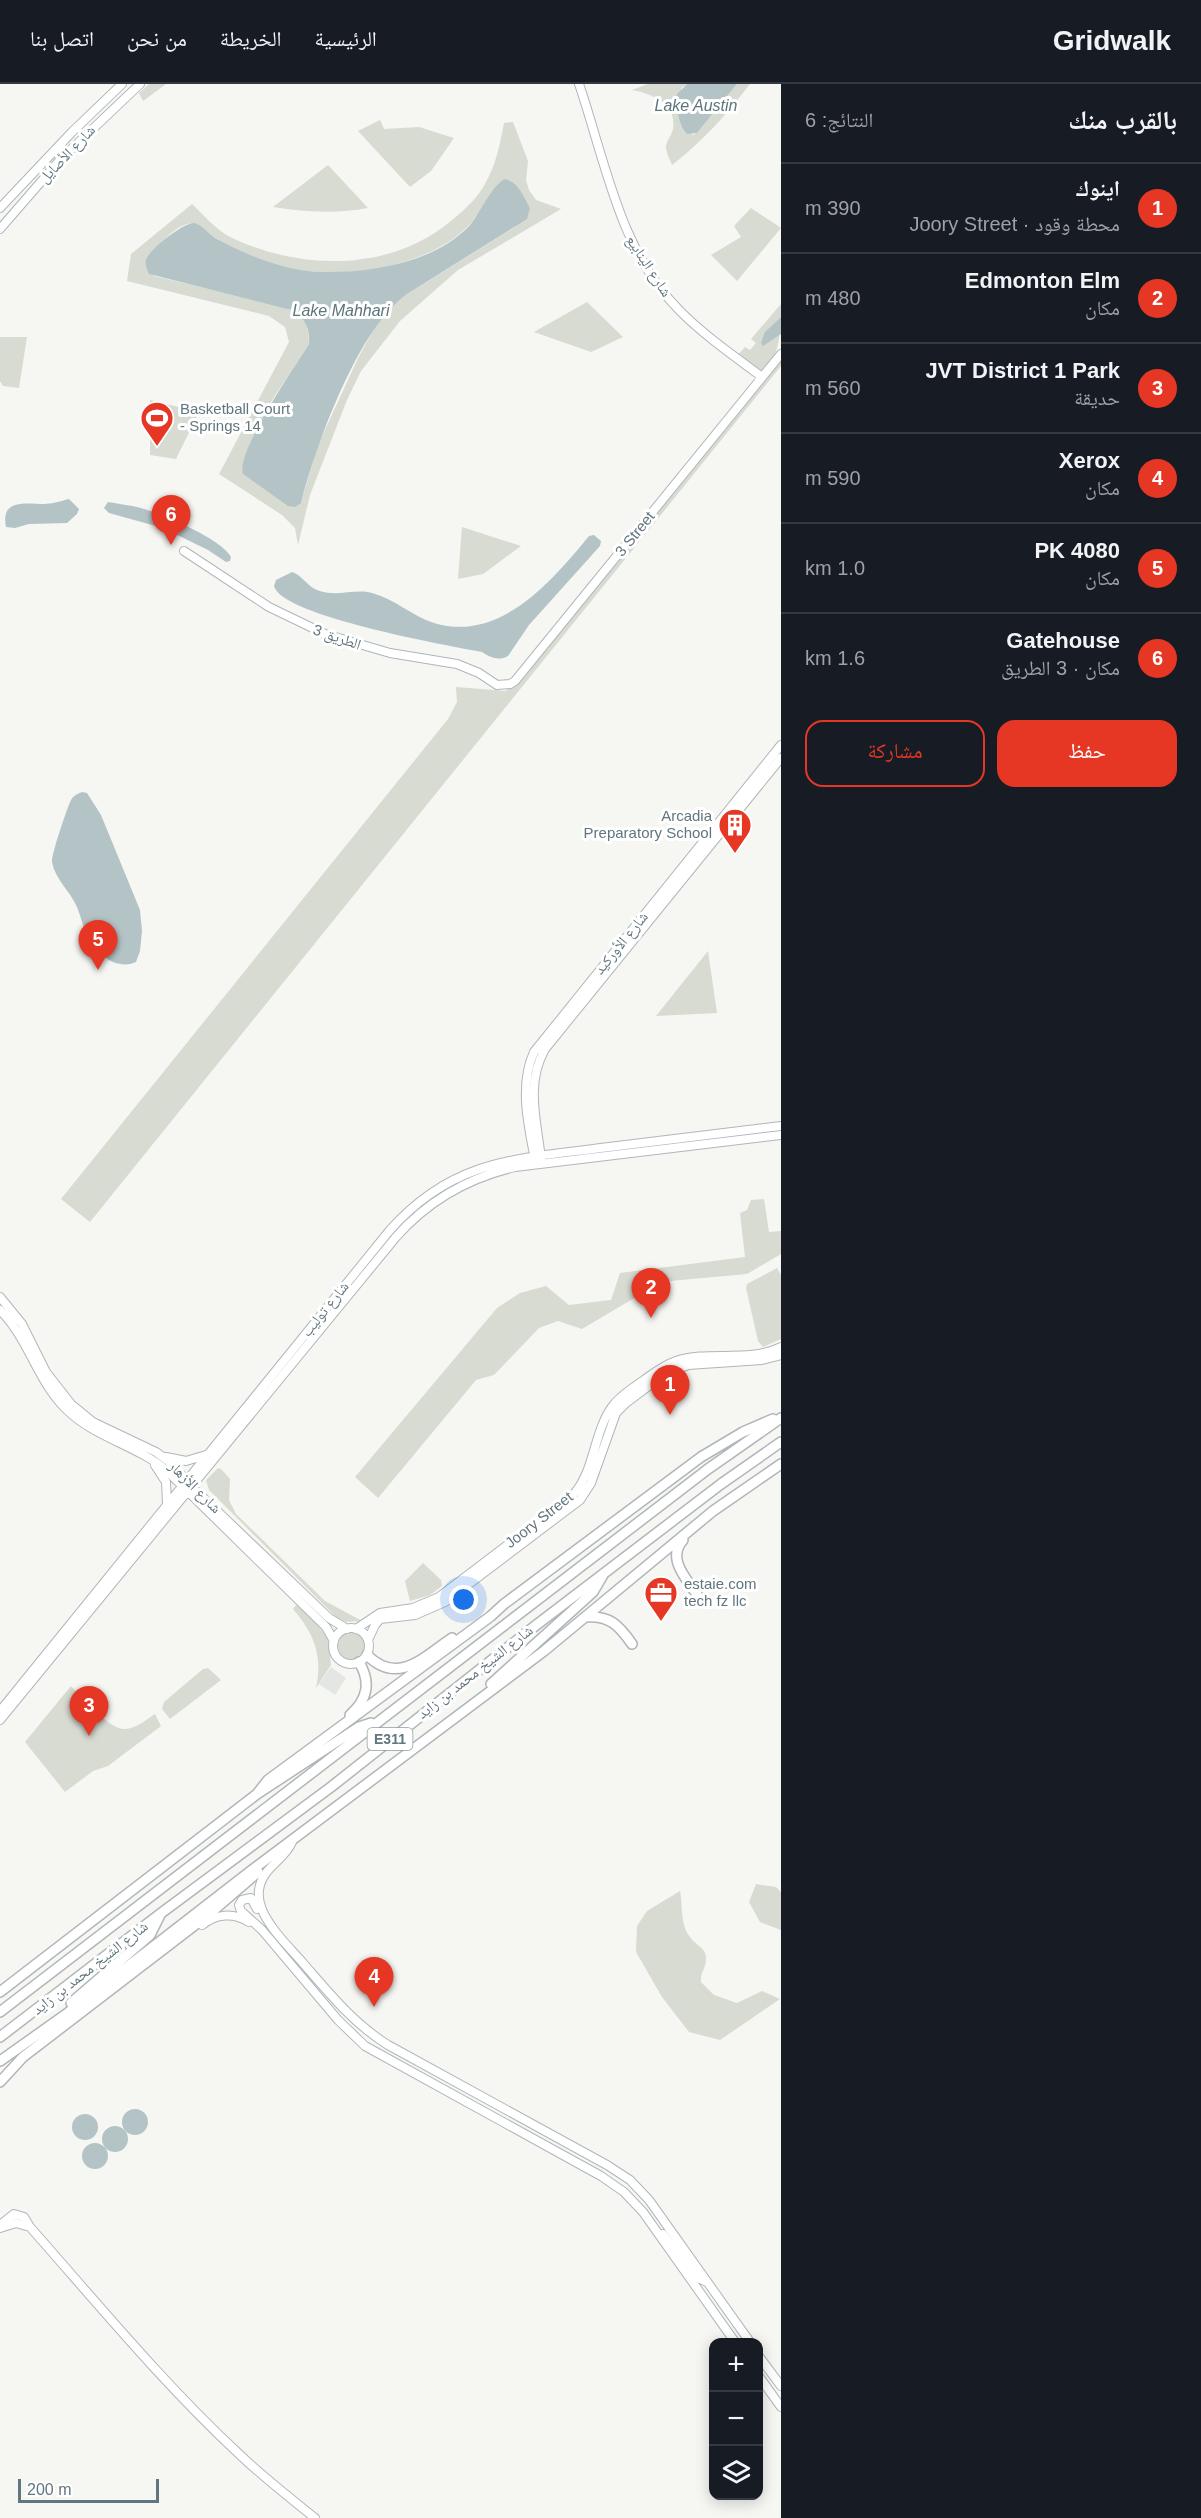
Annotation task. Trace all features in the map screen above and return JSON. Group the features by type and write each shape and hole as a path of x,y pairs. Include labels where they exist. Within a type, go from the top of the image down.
{"highway":[{"path":"367,1655 384,1667 393,1669 408,1667 504,1604 701,1457 749,1429 781,1417"},
{"name":"شارع الشيخ محمد بن زايد","path":"0,2012 708,1469 781,1417"},
{"name":"شارع الشيخ محمد بن زايد","path":"0,2037 331,1787 604,1573 721,1484 781,1442"},
{"path":"0,2061 476,1702 585,1617 713,1511 781,1464"},
{"path":"698,1596 678,1566 676,1554 680,1543 713,1511"},
{"path":"476,1702 486,1688 593,1592 604,1573"},
{"path":"257,1794 268,1780 491,1616 504,1604"},
{"path":"585,1617 608,1619 621,1629 632,1644"},
{"path":"319,1744 358,1708 365,1697 366,1678 359,1662"},
{"path":"0,1992 257,1794 268,1789 359,1727 378,1721"},
{"path":"0,2082 23,2057 180,1937 241,1888 282,1849"},
{"path":"40,2031 148,1937 160,1914"}],"street":[{"name":"شارع الأصايل","path":"0,208 72,132 122,84"},
{"name":"شارع الأصايل","path":"0,229 59,161 140,84"},
{"name":"شارع الينابيع","path":"579,84 619,215 645,265 679,310 762,377"},
{"name":"3 Street","path":"505,685 515,681 781,354"},
{"name":"3 الطريق","path":"184,551 258,601 315,630 380,651 457,664 479,673 494,684 505,685"},
{"name":"شارع الأوركيد","path":"538,1160 526,1088 531,1059 538,1046 781,745"},
{"name":"شارع الأوركيد","path":"538,1160 533,1093 537,1066 545,1049 781,758"},
{"path":"688,873 688,866 696,856 697,850"},
{"path":"601,981 601,975 608,965 609,958"},
{"name":"شارع توليب","path":"0,1711 167,1504 201,1476 404,1227 439,1199 484,1176 538,1160 781,1126"},
{"name":"شارع توليب","path":"0,1720 376,1246 406,1213 444,1184 487,1165 781,1135"},
{"path":"362,1278 363,1268 375,1253 376,1246"},
{"name":"شارع الأزهار","path":"0,1297 22,1324 46,1372 71,1404 105,1429 163,1457 187,1487 326,1627 334,1641 335,1654 340,1660 347,1664 359,1662"},
{"name":"شارع الأزهار","path":"0,1310 22,1339 46,1385 68,1411 89,1428 151,1459 166,1470 218,1511 332,1621 347,1629"},
{"name":"Joory Street","path":"356,1629 380,1612 400,1614 426,1603 455,1586 579,1488 607,1415 618,1400 666,1365 676,1361 761,1354 781,1347"},
{"name":"Joory Street","path":"368,1640 378,1621 436,1607 584,1496 591,1483 616,1413 663,1375 688,1365 762,1360 781,1355"},
{"path":"264,1399 265,1389 277,1374 278,1367"},
{"path":"163,1457 186,1461 211,1453"},
{"path":"151,1459 166,1482 167,1504"},
{"path":"201,1476 203,1489 213,1500 218,1511"},
{"path":"508,1555 524,1533"},
{"path":"436,1607 452,1592 455,1586"},
{"path":"334,1641 339,1633 347,1629 356,1629 364,1633 368,1640 367,1655 359,1662"},
{"path":"275,1931 262,1910 259,1889 266,1872 287,1851 292,1842"},
{"path":"731,2338 643,2212 624,2192 602,2176 365,2046 344,2027 256,1923 240,1909 240,1904 244,1899 254,1901 262,1918 347,2012 381,2041 607,2165 630,2180 655,2207 746,2338"},
{"path":"180,1937 190,1934 212,1919 225,1915 243,1918 267,1937"},
{"path":"643,2212 650,2217 694,2276 707,2282"},
{"path":"0,2226 16,2214 24,2217 30,2227 130,2340 218,2434 251,2466 315,2518"},
{"path":"763,2361 781,2386"},
{"path":"763,2386 781,2407"}],"shaded area":[{"path":"149,84 166,84 143,101 139,93"},
{"path":"648,84 687,84 681,88 692,135 697,133 737,84 750,84 714,127 672,165 666,147 673,129 671,112 662,101 655,97 632,90"},
{"path":"380,120 384,129 419,127 454,138 431,171 410,187 358,131"},
{"path":"513,122 528,161 526,180 529,190 536,200 561,209 458,270 400,321 361,371 347,400 310,495 298,545 295,528 282,515 219,474 289,342 285,327 269,316 127,281 131,254 192,204 230,237 285,256 344,261 401,250 427,238 451,221 478,195 495,162 504,123","holes":["505,179 510,180 520,190 530,208 515,227 393,303 380,318 358,358 318,445 301,502 260,425 269,405 309,344 305,322 291,310 276,305 154,276 149,254 178,228 183,225 196,224 227,245 252,257 279,265 320,272 379,268 420,256 455,237 469,225 496,186"]},
{"path":"328,165 368,208 320,212 273,207"},
{"path":"751,208 781,228 737,281 711,255 741,237 734,226"},
{"path":"587,302 623,337 591,352 534,332"},
{"path":"781,304 780,333 776,353 772,361 759,371 738,355 745,347 750,350 756,343 751,339"},
{"path":"0,337 27,337 19,388 3,386 0,381"},
{"path":"781,354 781,366 90,1222 61,1199 448,719 457,702 456,687 506,691"},
{"path":"150,400 199,412 176,459 150,455"},
{"path":"462,527 521,546 483,574 458,579"},
{"path":"708,951 717,1013 656,1016"},
{"path":"764,1199 769,1232 781,1231 781,1254 747,1274 670,1281 646,1291 582,1329 558,1321 539,1328 494,1375 476,1380 378,1498 355,1477 497,1308 520,1293 546,1286 569,1305 611,1300 620,1273 745,1257 740,1213 747,1210 751,1200"},
{"path":"777,1268 781,1275 781,1339 763,1347 758,1341 746,1288 747,1284"},
{"path":"218,1468 230,1479 229,1500 236,1514 325,1601 362,1621 346,1622 335,1616 209,1490 206,1480"},
{"path":"423,1563 441,1580 442,1586 430,1595 410,1601 405,1581"},
{"path":"296,1605 308,1614 328,1638 331,1665 316,1688 318,1666 315,1646 306,1627 293,1609"},
{"path":"352,1632 362,1636 366,1646 362,1656 352,1660 342,1656 338,1646 342,1636"},
{"path":"331,1667 346,1678 335,1695 319,1684"},
{"path":"208,1668 221,1680 170,1719 162,1709 164,1702 203,1669"},
{"path":"71,1686 112,1725 126,1729 134,1727 155,1714 161,1726 108,1766 93,1771 65,1792 25,1742"},
{"path":"756,1884 776,1887 781,1892 781,1930 760,1922 749,1902"},
{"path":"680,1891 682,1915 687,1932 706,1955 701,1982 714,1995 737,2003 762,1991 780,1999 720,2040 689,2032 662,1997 636,1952 637,1926 647,1911"}],"water":[{"name":"Lake Austin","path":"687,84 737,84 697,133 687,134 678,115 677,94"},
{"name":"Lake Mahhari","path":"505,179 514,183 523,195 530,208 527,219 407,294 389,310 372,333 341,390 317,451 301,503 295,507 288,506 243,474 243,463 257,429 309,344 306,326 295,311 149,274 146,266 148,255 176,231 195,223 229,245 281,266 321,272 380,268 420,257 456,238 470,225 491,192"},
{"path":"781,317 781,334 763,346 761,343 765,332"},
{"path":"69,499 79,509 67,523 6,527 5,518 11,507 23,504 50,504"},
{"path":"108,502 141,508 190,528 225,550 231,557 230,561 226,562 208,550 163,528 109,513 104,508"},
{"path":"594,535 601,541 600,546 529,625 508,656 498,659 482,652 369,628 334,618 305,608 284,597 274,586 276,580 292,572 317,590 331,593 372,593 434,623 458,627 481,624 502,616 522,604 541,589 589,536"},
{"path":"82,792 87,793 101,815 140,910 142,931 140,951 136,962 115,963 102,955 86,933 77,907 59,879 52,862 69,805 73,797"},
{"path":"135,2109 144,2113 148,2122 144,2131 135,2135 126,2131 122,2122 126,2113"},
{"path":"85,2114 94,2118 98,2127 94,2136 85,2140 76,2136 72,2127 76,2118"},
{"path":"115,2126 124,2130 128,2139 124,2148 115,2152 106,2148 102,2139 106,2130"},
{"path":"95,2143 104,2147 108,2156 104,2165 95,2169 86,2165 82,2156 86,2147"}],"place":[{"name":"Basketball Court - Springs 14","path":"157,447"},
{"name":"Gatehouse","path":"171,545"},
{"name":"Arcadia Preparatory School","path":"735,854"},
{"name":"PK 4080","path":"98,970"},
{"name":"Edmonton Elm","path":"651,1318"},
{"name":"اينوك","path":"670,1415"},
{"name":"estaie.com tech fz llc","path":"661,1622"},
{"name":"JVT District 1 Park","path":"89,1736"},
{"name":"Xerox","path":"374,2007"}]}
